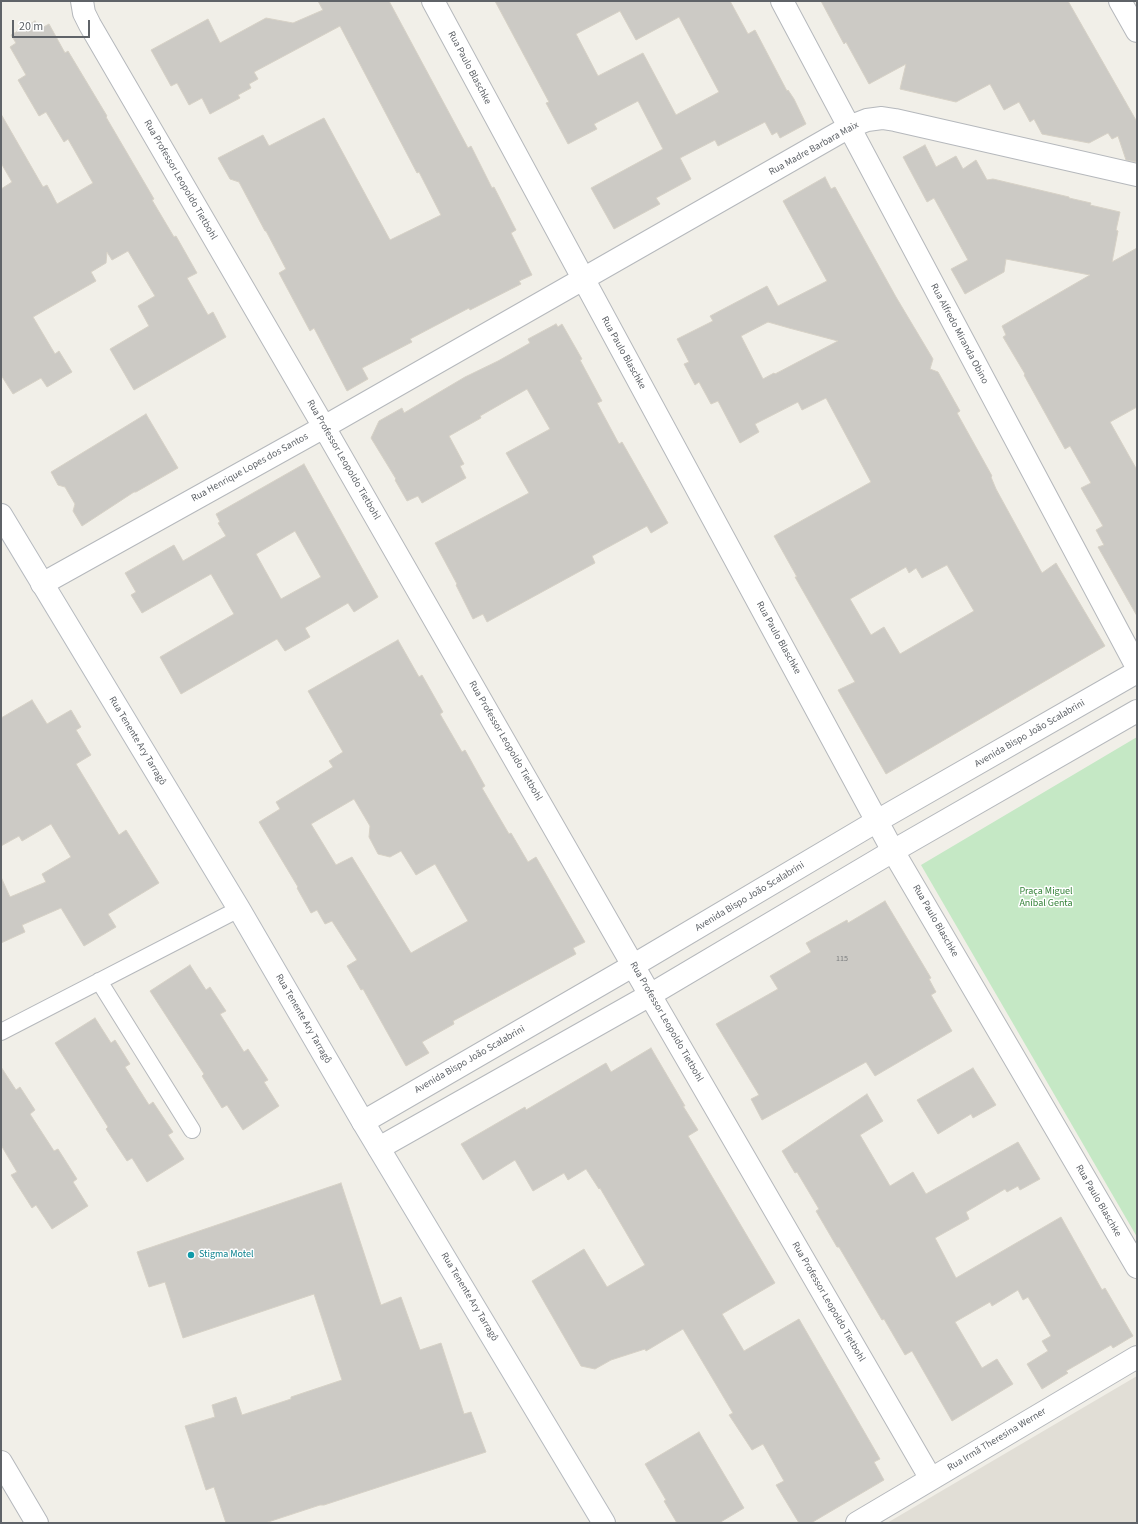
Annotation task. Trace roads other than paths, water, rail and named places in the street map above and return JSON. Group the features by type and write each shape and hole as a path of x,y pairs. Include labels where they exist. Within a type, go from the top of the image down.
{"street":[{"name":"Rua Professor Leopoldo Tietbohl","path":"82,1 84,13 90,25 324,427 650,995 931,1479"},
{"name":"Rua Paulo Blaschke","path":"433,1 877,821 1137,1267"},
{"name":"Rua Alfredo Miranda Obino","path":"782,1 1137,667"},
{"path":"1120,1 1137,31"},
{"name":"Rua Madre Barbara Maix","path":"583,280 849,127 867,120 882,118 1137,175"},
{"name":"Rua Henrique Lopes dos Santos","path":"42,584 324,427 583,280"},
{"name":"Rua Tenente Ary Tarragô","path":"1,516 239,909 363,1122 604,1523"},
{"name":"Avenida Bispo João Scalabrini","path":"363,1122 634,966 877,821 1137,672"},
{"path":"379,1148 650,995 894,851 1137,711"},
{"name":"Rua Irmã Theresina Werner","path":"857,1523 1137,1357"},
{"path":"1,1462 37,1523"}],"lane":[{"path":"1,1032 239,909"},
{"path":"99,981 192,1130"}],"place":[{"name":"Stigma Motel","path":"191,1255"}],"park label":[{"name":"Praça Miguel Aníbal Genta","path":"1046,898"}]}
